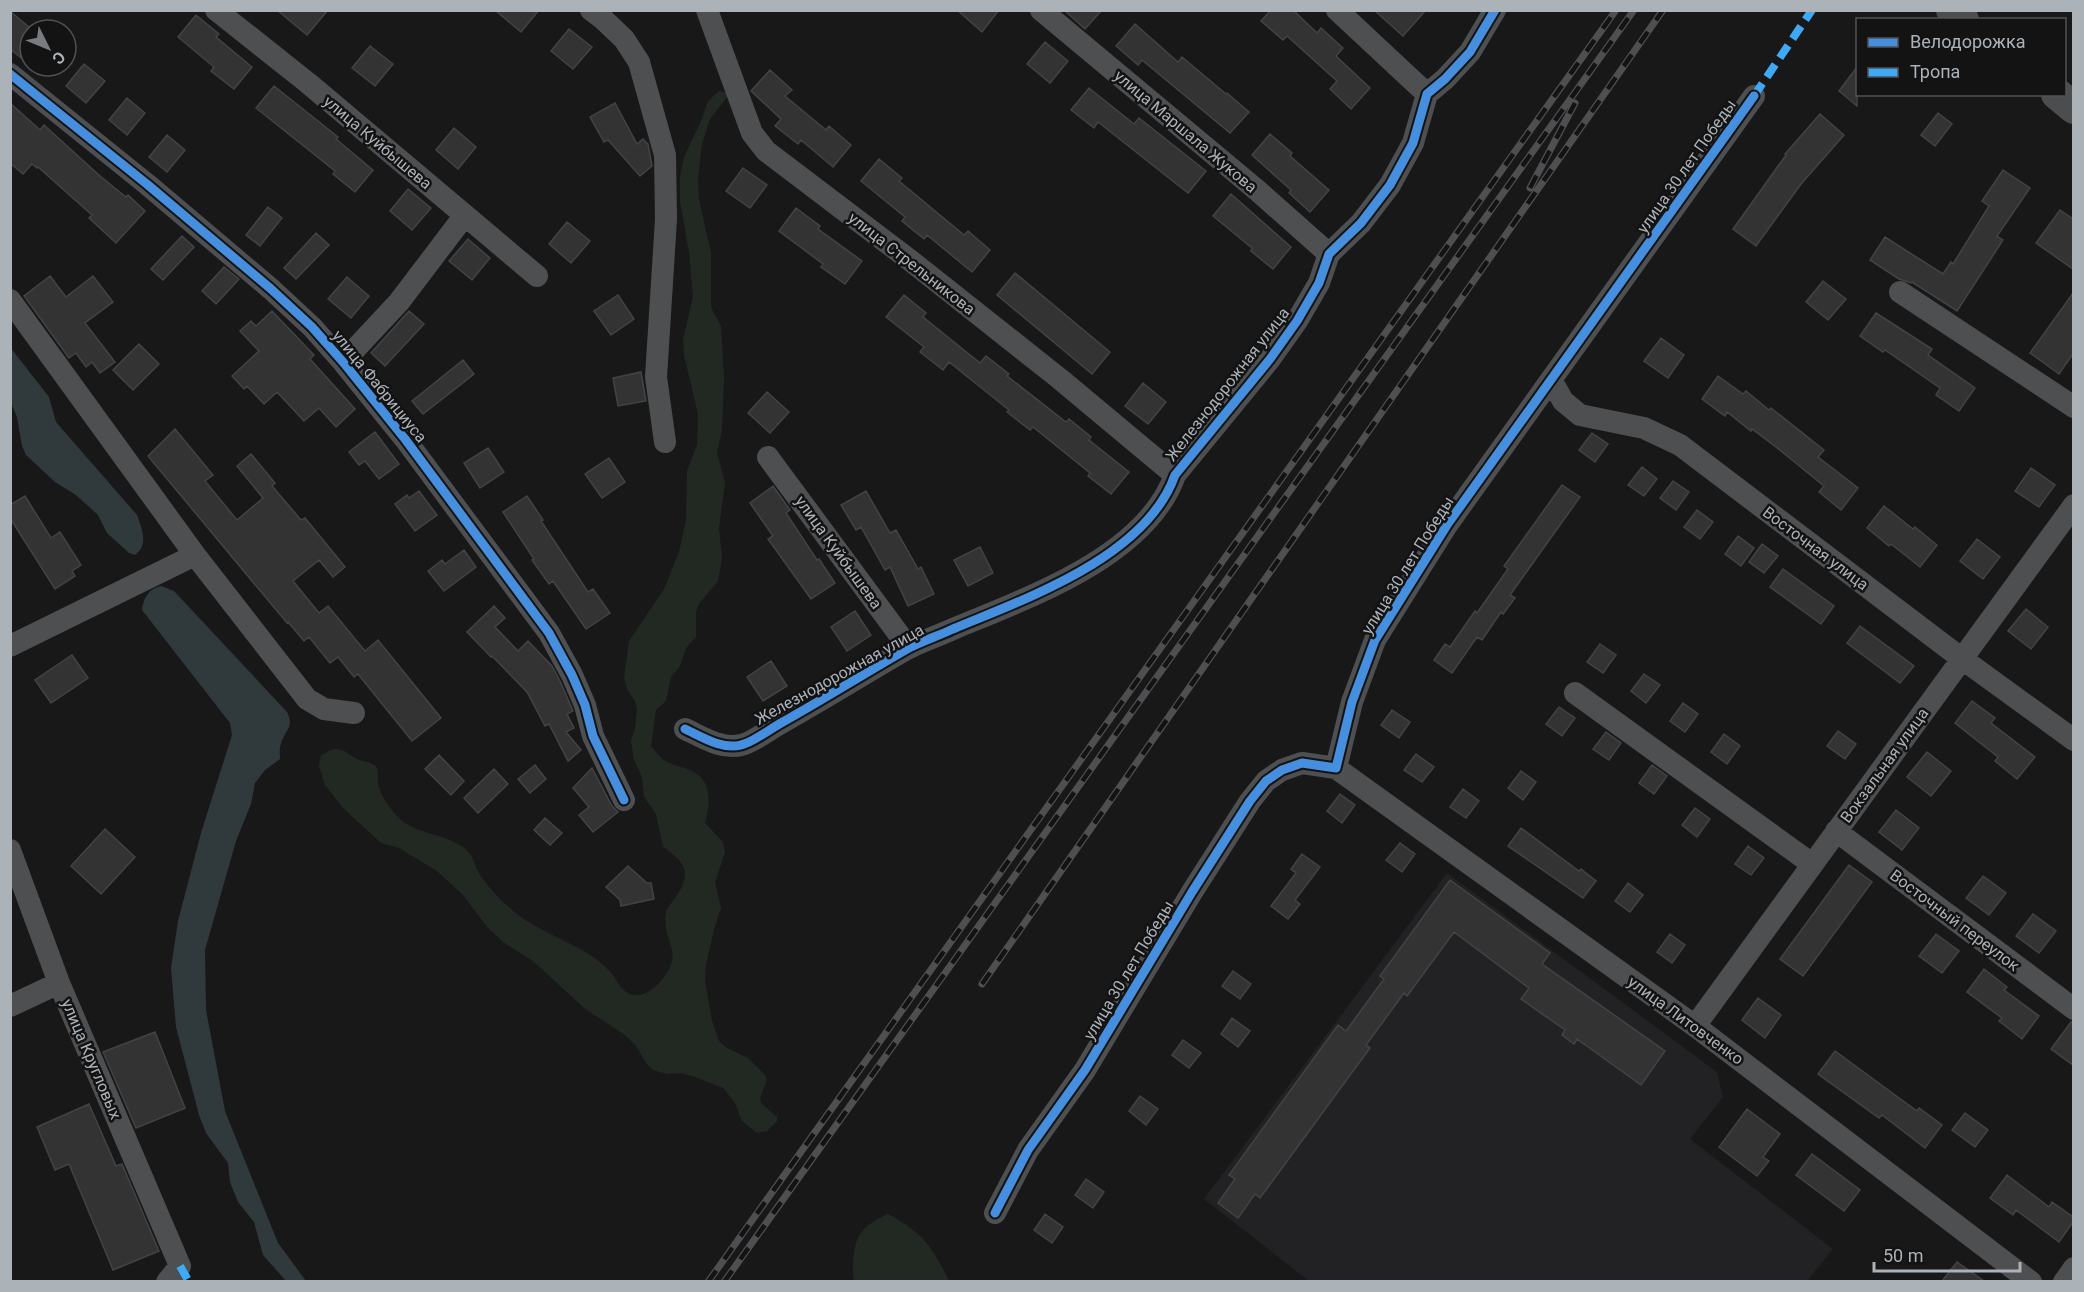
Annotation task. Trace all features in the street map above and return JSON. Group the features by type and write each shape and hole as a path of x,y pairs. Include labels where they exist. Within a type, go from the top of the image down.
{"main road":[{"path":"2059,96 2073,108"}],"street":[{"name":"улица Куйбышева","path":"216,10 308,83 537,276"},
{"path":"591,10 624,39 639,62 665,155 666,219 656,377 665,442"},
{"name":"улица Стрельникова","path":"707,10 752,133 765,151 930,276 1051,372 1174,475"},
{"name":"улица Маршала Жукова","path":"1041,10 1258,191 1329,254"},
{"path":"1336,10 1427,94 1445,80 1470,52 1495,10"},
{"name":"улица Фабрициуса","path":"10,74 272,289 312,327 343,362 405,439 549,633 572,675 585,705 593,736 624,800"},
{"name":"Железнодорожная улица","path":"686,729 717,744 741,745 832,695 909,648 1049,589 1105,556 1138,530 1160,507 1169,491 1174,475 1270,359 1297,321 1319,283 1329,254 1361,223 1390,186 1413,143 1427,94"},
{"name":"улица 30 лет Победы","path":"995,1213 1028,1150 1085,1071 1192,892 1250,801 1266,781 1282,770 1302,763 1336,768 1352,702 1375,640 1447,525 1754,96"},
{"path":"343,362 399,302 465,215"},
{"path":"1900,292 2073,407"},
{"path":"10,300 195,555 307,699 324,708 354,713"},
{"name":"Восточная улица","path":"1552,381 1563,400 1580,416 1644,428 1680,445 2073,740"},
{"name":"улица Куйбышева","path":"768,457 909,648"},
{"name":"Вокзальная улица","path":"1695,1026 2073,505"},
{"path":"10,646 195,555"},
{"path":"1575,693 1812,864"},
{"name":"улица Литовченко","path":"1336,768 1695,1026 2031,1281"},
{"name":"Восточный переулок","path":"1836,831 2073,1009"},
{"name":"улица Кругловых","path":"10,850 59,983 173,1274"},
{"path":"10,1006 59,983"},
{"path":"2064,1281 2073,1268"}],"shaded area":[{"path":"719,91 725,92 728,96 710,119 702,144 698,178 699,200 711,252 711,308 721,326 724,378 722,430 717,453 725,482 719,528 722,558 718,581 699,604 696,612 696,637 686,648 680,666 671,677 666,701 656,710 651,746 664,760 694,772 704,782 709,802 705,823 723,842 725,852 715,882 721,908 706,964 705,981 712,1021 719,1041 727,1048 748,1058 767,1080 760,1098 761,1103 777,1117 777,1121 767,1131 757,1133 742,1121 735,1103 723,1088 681,1073 667,1074 653,1070 625,1035 584,1008 533,961 503,942 489,929 462,894 437,871 399,848 381,843 344,809 325,785 319,766 321,756 335,749 376,766 381,793 392,810 405,823 463,847 470,854 482,878 508,906 531,923 596,959 629,993 638,995 651,990 668,970 673,954 665,924 666,911 680,890 685,876 682,864 663,847 656,814 644,797 642,777 634,760 631,741 637,710 624,678 629,641 664,589 679,552 686,520 687,471 697,445 698,414 684,355 683,339 693,297 689,252 680,202 680,176 684,157 708,101"},
{"path":"10,347 49,397 56,422 137,515 143,542 135,555 129,553 107,533 98,515 76,495 55,482 26,455 22,446 17,417 11,403"},
{"path":"161,586 174,591 287,712 290,722 280,746 280,759 265,770 255,783 251,804 236,841 205,950 206,1010 225,1111 278,1243 306,1281 286,1281 263,1255 254,1222 238,1202 230,1182 228,1163 206,1133 199,1115 176,1027 171,968 178,921 201,833 232,735 230,723 142,610 147,595 153,589"},
{"path":"1447,873 1717,1072 1723,1097 1690,1139 1833,1249 1807,1281 1309,1281 1204,1199"},
{"path":"888,1214 918,1234 937,1258 949,1281 854,1281 853,1259 860,1234 867,1226"}],"building":[{"path":"277,10 328,10 307,35"},
{"path":"495,10 539,10 521,32"},
{"path":"957,10 999,10 982,32"},
{"path":"1064,10 1102,10 1085,29"},
{"path":"1271,10 1293,10 1317,33 1321,28 1343,48 1336,56 1370,88 1351,109 1330,89 1337,81 1287,36 1283,40 1261,21"},
{"path":"1374,10 1426,10 1403,36"},
{"path":"10,11 18,18 18,55 10,49"},
{"path":"196,15 219,34 216,37 252,67 234,89 211,71 214,67 178,37"},
{"path":"1135,24 1178,62 1182,57 1249,112 1230,133 1142,60 1138,65 1116,46"},
{"path":"569,29 592,47 573,69 551,51"},
{"path":"1045,42 1068,61 1050,83 1027,64"},
{"path":"370,46 393,64 375,86 352,68"},
{"path":"84,64 105,81 86,103 66,86 73,78 78,78 78,71"},
{"path":"1856,68 1857,106 1839,91"},
{"path":"770,70 792,90 785,96 826,130 829,126 851,145 833,167 801,140 798,144 775,126 781,119 751,91"},
{"path":"274,86 338,137 336,139 373,170 355,192 333,174 335,171 256,108"},
{"path":"1089,88 1134,124 1139,118 1206,171 1188,193 1098,122 1094,128 1071,110"},
{"path":"127,98 145,113 127,135 109,120"},
{"path":"10,103 40,130 44,125 100,176 126,197 128,195 145,211 116,243 89,218 92,215 38,167 32,164 23,174 10,163"},
{"path":"615,103 637,144 643,139 648,144 652,166 640,176 608,140 604,142 590,117"},
{"path":"1938,113 1952,124 1935,146 1921,135"},
{"path":"1820,114 1844,135 1801,184 1756,246 1733,229 1785,154"},
{"path":"454,128 476,147 458,169 436,150"},
{"path":"1270,134 1292,153 1290,156 1329,190 1310,212 1289,193 1291,190 1252,155"},
{"path":"167,135 185,150 167,172 149,157"},
{"path":"879,159 902,178 899,181 964,235 968,231 990,250 972,272 927,235 924,239 902,221 905,217 861,181"},
{"path":"743,168 767,185 750,208 726,191"},
{"path":"2003,170 2030,188 1997,236 2003,240 1957,311 1912,282 1899,279 1870,260 1885,237 1943,274 1951,262 1953,264 1989,206 1982,201"},
{"path":"408,189 431,208 412,230 390,211"},
{"path":"1231,194 1291,247 1273,269 1251,251 1252,248 1213,216"},
{"path":"268,207 282,218 260,246 246,235"},
{"path":"796,208 820,226 818,229 862,261 845,284 821,267 823,264 779,231"},
{"path":"2060,210 2073,219 2073,269 2036,243"},
{"path":"567,222 590,241 571,263 549,244"},
{"path":"316,233 329,245 296,279 284,268"},
{"path":"182,236 194,247 163,280 151,269"},
{"path":"468,239 490,258 472,280 449,261"},
{"path":"224,267 239,279 216,304 202,291"},
{"path":"1015,273 1110,352 1092,374 997,295"},
{"path":"50,276 66,297 93,276 113,302 85,323 115,362 100,373 92,362 86,367 76,353 69,358 24,296"},
{"path":"347,277 369,296 351,318 328,299"},
{"path":"1823,281 1846,299 1828,320 1806,302"},
{"path":"2073,293 2073,354 2059,374 2030,353"},
{"path":"618,295 634,319 611,335 594,311"},
{"path":"904,295 926,313 923,317 980,363 986,356 1009,374 1007,376 1066,422 1069,419 1091,437 1089,440 1129,472 1111,494 1088,476 1090,473 1033,427 1030,430 1007,412 1009,410 949,362 943,370 920,352 924,347 886,317"},
{"path":"272,311 314,355 310,359 355,409 336,427 319,408 304,421 277,392 264,404 247,386 244,389 232,376 259,351 240,331 251,321 256,326"},
{"path":"409,311 424,324 385,366 371,353"},
{"path":"1876,313 1932,349 1928,355 1975,388 1959,411 1936,395 1940,388 1885,350 1883,352 1860,336"},
{"path":"1661,338 1684,355 1668,378 1644,361"},
{"path":"139,344 159,364 133,390 113,370"},
{"path":"463,360 474,374 423,414 412,401"},
{"path":"641,372 646,401 618,406 613,378"},
{"path":"1718,376 1743,394 1746,391 1769,410 1771,408 1824,450 1818,457 1858,488 1841,510 1819,492 1824,486 1776,447 1727,412 1725,416 1702,399"},
{"path":"1143,383 1166,402 1148,424 1125,406"},
{"path":"767,392 789,412 770,433 748,413"},
{"path":"175,429 213,475 205,481 237,520 263,498 237,466 251,454 275,483 272,486 301,520 305,518 345,567 333,577 319,560 293,581 319,613 328,606 365,651 378,640 441,718 412,741 358,674 354,677 338,657 330,663 309,637 304,641 287,623 148,456"},
{"path":"375,432 399,464 379,479 365,461 359,465 349,452"},
{"path":"1592,433 1608,444 1595,462 1579,450"},
{"path":"488,448 504,472 480,488 464,463"},
{"path":"609,458 625,482 602,498 585,474"},
{"path":"1642,467 1657,479 1644,496 1628,485"},
{"path":"2031,468 2055,485 2039,507 2015,491"},
{"path":"1673,481 1689,492 1676,510 1660,498"},
{"path":"1562,485 1580,497 1510,595 1515,598 1503,614 1501,612 1482,640 1477,637 1452,673 1434,660 1445,644 1450,647 1475,611 1477,613 1508,569 1504,566"},
{"path":"773,486 790,510 786,513 835,583 811,599 768,539 773,536 750,503"},
{"path":"419,491 437,515 415,531 395,504 407,495 409,498"},
{"path":"866,491 890,533 896,530 918,569 921,567 934,594 908,606 890,567 885,570 861,527 856,530 841,505"},
{"path":"25,496 51,538 60,532 81,565 72,571 75,576 55,589 10,518 10,505"},
{"path":"527,496 588,592 593,589 610,613 586,629 553,581 549,584 503,512"},
{"path":"1884,506 1937,545 1920,567 1867,528"},
{"path":"1697,510 1713,522 1700,539 1684,527"},
{"path":"1738,536 1754,548 1741,566 1725,554"},
{"path":"1977,539 2000,557 1983,579 1960,561"},
{"path":"1762,544 1778,556 1764,573 1749,562"},
{"path":"980,547 993,573 968,586 954,560"},
{"path":"464,550 476,567 444,591 428,571 442,560 445,564"},
{"path":"1783,569 1834,606 1821,624 1770,587"},
{"path":"494,606 505,618 495,627 518,651 528,641 552,666 560,681 573,711 567,714 574,728 566,732 581,750 568,761 549,724 545,726 527,692 467,632"},
{"path":"2026,609 2048,627 2031,649 2008,631"},
{"path":"855,611 871,635 847,651 831,627"},
{"path":"1860,626 1914,666 1900,683 1847,643"},
{"path":"1600,644 1616,655 1603,673 1587,662"},
{"path":"72,655 88,678 51,703 35,680"},
{"path":"771,661 787,686 763,701 747,677"},
{"path":"1644,674 1660,685 1646,703 1631,691"},
{"path":"1972,701 1995,718 1991,723 2035,757 2017,779 1995,761 1998,757 1955,723"},
{"path":"1683,703 1698,714 1685,732 1670,721"},
{"path":"1559,707 1575,718 1562,736 1546,724"},
{"path":"1392,710 1410,722 1399,738 1381,725"},
{"path":"1838,731 1856,744 1845,759 1827,746"},
{"path":"1606,732 1621,743 1609,760 1593,749"},
{"path":"1724,734 1740,746 1727,764 1711,752"},
{"path":"1927,752 1951,771 1931,796 1907,777"},
{"path":"1416,754 1434,767 1422,782 1404,770"},
{"path":"439,755 464,781 451,795 425,769"},
{"path":"535,765 546,779 530,793 518,779"},
{"path":"1652,765 1667,776 1654,794 1639,783"},
{"path":"592,768 612,806 618,812 593,832 579,815 589,807 573,788"},
{"path":"494,769 508,784 478,813 464,798"},
{"path":"1521,771 1536,782 1523,800 1508,788"},
{"path":"1463,789 1479,801 1466,818 1450,807"},
{"path":"1340,794 1355,805 1342,823 1327,811"},
{"path":"1695,808 1710,819 1697,837 1682,825"},
{"path":"1896,810 1919,828 1902,850 1879,832"},
{"path":"545,818 562,833 550,845 534,830"},
{"path":"1521,828 1596,881 1583,898 1508,846"},
{"path":"105,829 135,857 101,894 71,866"},
{"path":"1400,843 1415,854 1402,872 1386,860"},
{"path":"1748,846 1764,858 1751,875 1735,864"},
{"path":"1302,854 1320,867 1295,900 1300,904 1288,919 1271,906 1296,873 1291,869"},
{"path":"1849,865 1872,882 1803,976 1780,959"},
{"path":"628,866 647,883 651,883 654,899 621,906 620,900 606,887"},
{"path":"1983,876 2006,893 1989,915 1966,898"},
{"path":"1450,880 1550,953 1542,964 1665,1051 1641,1085 1577,1039 1574,1044 1562,1035 1565,1030 1521,999 1529,988 1454,932 1407,996 1404,993 1366,1045 1370,1048 1260,1198 1255,1194 1238,1218 1218,1203 1235,1179 1229,1175 1338,1025 1346,1031 1384,979 1380,976"},
{"path":"1628,883 1643,895 1630,912 1615,901"},
{"path":"2033,914 2056,931 2039,953 2016,936"},
{"path":"1670,934 1685,945 1672,963 1657,952"},
{"path":"1936,934 1959,951 1942,973 1919,956"},
{"path":"1984,969 2007,987 2004,990 2039,1016 2022,1039 1999,1021 2002,1018 1967,992"},
{"path":"1233,971 1251,984 1240,999 1222,986"},
{"path":"1758,998 1781,1015 1765,1038 1742,1020"},
{"path":"1232,1018 1250,1031 1238,1047 1221,1034"},
{"path":"2073,1022 2073,1065 2051,1049"},
{"path":"155,1032 185,1108 136,1128 103,1052"},
{"path":"1183,1040 1201,1053 1189,1068 1172,1055"},
{"path":"1835,1051 1917,1111 1919,1108 1942,1125 1925,1148 1882,1115 1879,1118 1818,1074"},
{"path":"1140,1096 1158,1109 1146,1125 1129,1111"},
{"path":"89,1104 116,1166 122,1164 159,1251 113,1270 69,1164 55,1170 37,1127"},
{"path":"1747,1109 1780,1134 1763,1157 1769,1161 1757,1176 1719,1147"},
{"path":"1965,1113 1988,1130 1975,1147 1952,1130"},
{"path":"1812,1154 1860,1190 1844,1211 1796,1175"},
{"path":"2007,1175 2049,1207 2052,1202 2073,1217 2073,1222 2059,1242 2016,1210 2013,1215 1990,1198"},
{"path":"1086,1179 1104,1192 1093,1208 1075,1195"},
{"path":"1045,1214 1063,1227 1052,1243 1034,1230"},
{"path":"1957,1262 1984,1281 1942,1281"}],"railway":[{"path":"708,1282 1616,10"},
{"path":"724,1282 1634,10"},
{"path":"982,984 1663,10"},
{"path":"1530,188 1575,103"}],"marked path":[{"path":"1754,96 1812,10"},
{"path":"180,1266 189,1282"}],"cycle path":[{"path":"685,729 712,742 727,746 750,742 907,649 1015,603 1081,571 1112,552 1138,529 1160,504 1175,475 1270,359 1297,321 1319,283 1329,254 1361,223 1390,185 1413,143 1427,94 1445,79 1470,52 1495,10"},
{"path":"10,74 148,185 271,289 312,327 343,362 405,439 549,633 572,675 585,705 593,736 624,800"},
{"path":"995,1213 1028,1150 1085,1070 1192,892 1250,801 1266,781 1282,770 1302,763 1336,768 1352,702 1375,640 1447,525 1754,96"}]}
